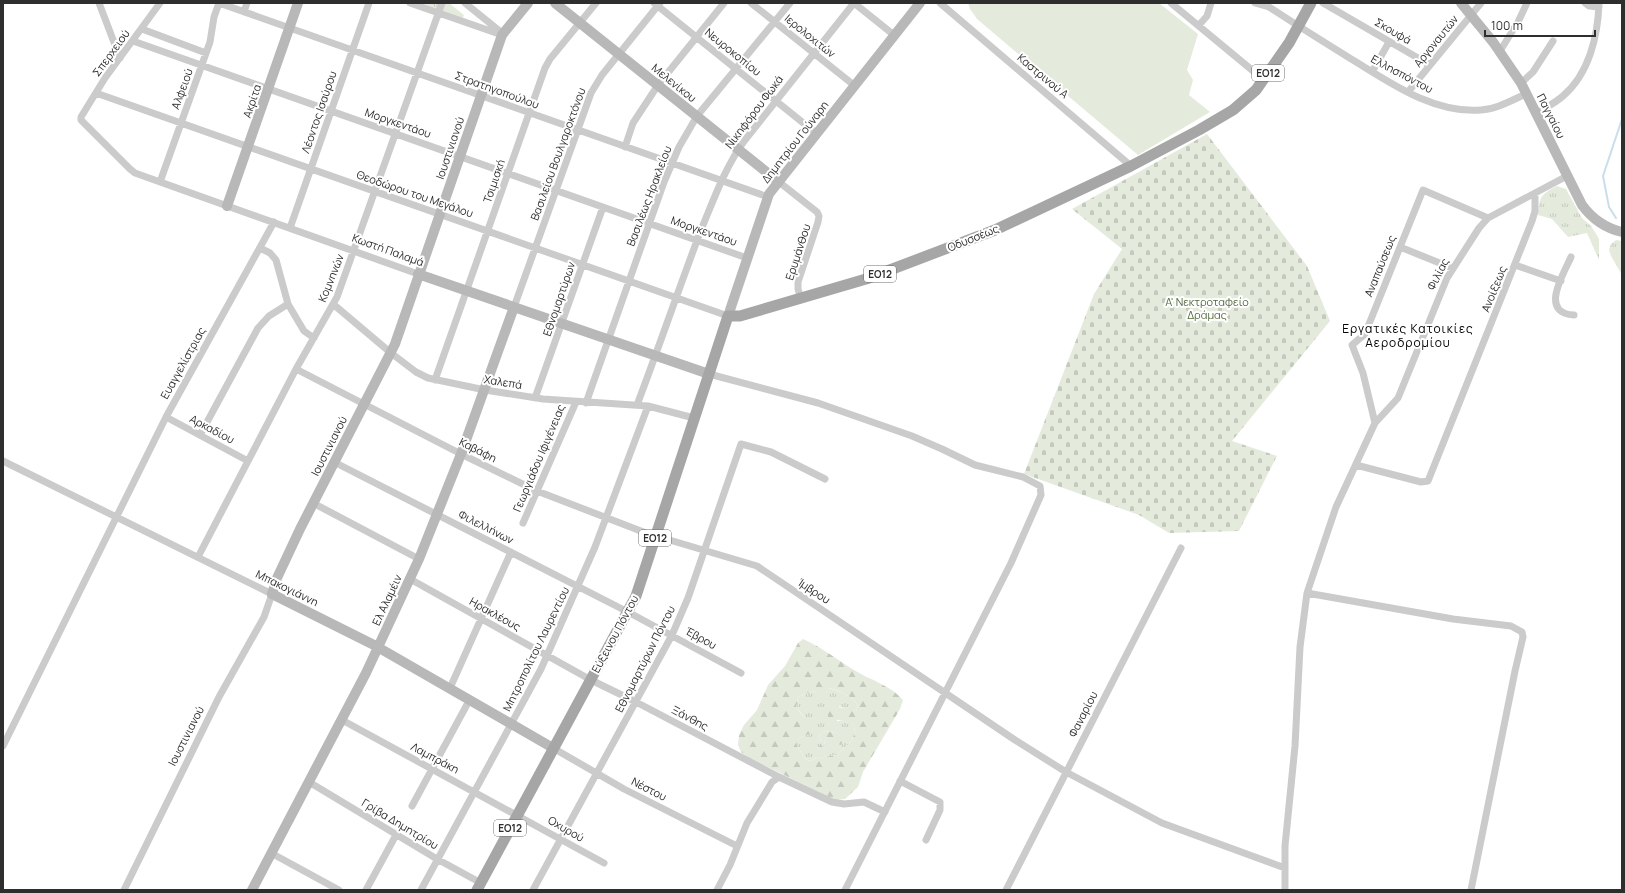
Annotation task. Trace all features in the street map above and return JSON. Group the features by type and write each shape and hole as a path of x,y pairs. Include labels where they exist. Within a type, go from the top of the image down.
{"main road":[{"name":"ΕΟ12","path":"1264,80 1311,3"},
{"name":"Οδυσσέως","path":"728,316 740,316 801,299 901,266 995,230 1131,166 1206,126 1245,101 1264,80"},
{"name":"Εύξεινου Πόντου","path":"479,886 636,596 728,316"}],"street":[{"path":"99,3 120,58"},
{"name":"Σπερχειού","path":"81,117 120,58 160,3"},
{"name":"Στρατηγοπούλου","path":"219,3 768,197"},
{"name":"Αλφειού","path":"160,182 202,66 219,3"},
{"path":"244,12 247,3"},
{"name":"Ακρίτα","path":"227,206 298,3"},
{"name":"Λέοντος Ισαύρου","path":"290,228 369,3"},
{"path":"410,3 502,35"},
{"name":"Κομνηνών","path":"198,557 296,369 340,290 437,12 442,3"},
{"path":"465,3 502,35"},
{"name":"Ιουστινιανού","path":"124,890 219,697 264,617 277,578 313,503 391,353 502,35 528,3"},
{"name":"Μελενίκου","path":"555,3 779,182"},
{"name":"Τσιμισκή","path":"436,380 547,63 596,3"},
{"path":"625,147 633,123 658,85 724,3"},
{"name":"Ιερολοχιτών","path":"751,3 855,86"},
{"name":"Βασιλέως Ηρακλείου","path":"586,402 672,163 697,116 790,3"},
{"path":"854,3 894,35"},
{"name":"Νικηφόρου Φωκά","path":"638,405 697,240 721,181 738,149 854,3"},
{"name":"Δημητρίου Γούναρη","path":"728,316 768,197 920,3"},
{"name":"Καστρινού Α","path":"940,3 1131,166"},
{"path":"1171,3 1264,80"},
{"path":"1199,25 1207,16 1211,3"},
{"name":"Ελλησπόντου","path":"1255,3 1269,5 1298,26 1372,72 1408,92 1444,106 1475,111 1486,110 1502,105 1526,94"},
{"name":"Σκουφά","path":"1323,3 1430,65"},
{"name":"Παγγαίου","path":"1461,3 1500,52 1521,83 1582,205 1590,215 1599,222 1618,231"},
{"name":"Αργοναυτών","path":"1408,92 1481,3"},
{"path":"1500,52 1518,22 1527,3"},
{"path":"1537,113 1564,95 1579,77 1588,59 1594,42 1599,5 1589,6 1585,3"},
{"name":"Νευροκοπίου","path":"657,4 817,134"},
{"name":"Βασιλείου Βουλγαροκτόνου","path":"514,307 594,86 657,4"},
{"path":"142,29 206,53"},
{"name":"Μοργκεντάου","path":"133,41 747,258"},
{"path":"1521,83 1533,72 1553,41"},
{"path":"1372,72 1390,42"},
{"name":"Θεοδώρου του Μεγάλου","path":"96,93 728,316"},
{"name":"Κωστή Παλαμά","path":"81,117 81,120 130,169 160,182 418,274 709,374"},
{"name":"Φιλίας","path":"1285,890 1286,827 1295,746 1300,646 1307,593 1334,513 1375,423 1398,398 1452,268 1478,228 1488,218 1567,176"},
{"name":"Ερυμάνθου","path":"779,182 819,216 798,282 798,289 801,299"},
{"name":"Αναπαύσεως","path":"1375,423 1363,373 1352,345 1365,334 1423,190 1488,218"},
{"name":"Ανοίξεως","path":"1356,465 1421,482 1428,481 1534,216 1535,193"},
{"name":"Εθνομαρτύρων","path":"535,398 603,207"},
{"name":"Ευαγγελίστριας","path":"3,746 166,417 274,222"},
{"path":"1400,246 1452,268"},
{"path":"260,248 270,253 276,260 288,304 304,331 314,338"},
{"path":"1571,257 1556,294 1555,304 1560,312 1574,315"},
{"path":"1515,265 1561,281"},
{"path":"200,435 258,328 270,316 288,304"},
{"name":"Χαλεπά","path":"333,304 416,372 436,380 535,398 648,406 694,418"},
{"name":"Ελ Αλαμέιν","path":"252,890 342,720 410,579 438,515 485,390 514,307"},
{"name":"Καβάφη","path":"296,369 537,492 656,536"},
{"path":"709,374 818,403 912,436 975,466 1023,477 1040,486 1040,495 1011,563 845,890"},
{"name":"Γεωργιάδου Ιφιγένειας","path":"523,523 576,402"},
{"name":"Μητροπολίτου Λαυρεντίου","path":"421,890 547,656 578,587 606,518 648,406"},
{"name":"Αρκαδίου","path":"166,417 248,461"},
{"name":"Εθνομαρτύρων Πόντου","path":"533,890 672,635 688,598 741,444 771,452 825,478"},
{"name":"Μπακογιάννη","path":"3,461 378,648 470,699 553,748"},
{"name":"Φιλελλήνων","path":"334,462 628,612"},
{"path":"313,503 418,559"},
{"name":"Ίμβρου","path":"656,536 746,562 760,568 946,692 1015,740 1066,772 1162,823 1285,868"},
{"name":"Φαναρίου","path":"1006,890 1181,548"},
{"path":"450,688 511,552"},
{"name":"Ηρακλέους","path":"410,579 591,680"},
{"path":"1307,593 1453,619 1511,626 1518,628 1522,632 1523,637 1471,890"},
{"name":"Έβρου","path":"628,612 742,673"},
{"name":"Ξάνθης","path":"591,680 779,777 832,802 844,804 864,802 885,812"},
{"path":"412,806 470,699"},
{"name":"Λαμπράκη","path":"342,720 517,815"},
{"name":"Νέστου","path":"553,748 629,791 737,846"},
{"path":"717,890 747,823 774,780 779,777"},
{"path":"900,781 940,802 940,810 926,840"},
{"name":"Γρίβα Δημητρίου","path":"309,782 479,886"},
{"name":"Οχυρού","path":"517,815 604,863"},
{"path":"366,890 396,835"},
{"path":"271,853 339,890"}],"green space":[{"path":"421,3 449,3 464,15 463,18"},
{"path":"968,3 1159,3 1198,34 1187,70 1193,80 1189,95 1210,112 1138,155 977,19"},
{"name":"Α' Νεκτροταφείο Δράμας","path":"1207,134 1307,266 1330,321 1232,441 1277,456 1239,531 1169,533 1139,515 1024,474 1094,294 1122,249 1072,209"},
{"path":"1557,186 1566,189 1582,218 1591,226 1599,239 1599,260 1587,233 1568,237 1552,219 1538,215 1540,200 1547,191"},
{"path":"1616,240 1622,241 1622,275 1609,250 1611,244"},
{"path":"803,639 811,643 854,670 889,688 903,700 900,709 863,772 858,787 845,799 835,800 749,758 741,752 738,745 739,735 744,725 757,710 768,685 785,666 798,643","holes":["829,688 849,696 858,705 856,711 830,705 827,710 828,717 854,725 855,733 850,743 837,755 817,758 810,761 804,758 796,743 799,738 807,735 813,730 811,724 796,708 798,697 812,691 824,694"]},
{"path":"828,688 832,689 849,696 858,705 856,711 848,710 839,706 837,721 848,721 854,725 855,733 850,743 837,755 817,758 810,761 804,758 796,743 799,738 807,735 807,727 802,714 796,708 798,697 812,691 817,693","holes":["825,731 836,733 844,739 831,739 828,736 825,739 824,745 818,750 821,741 819,736 821,733"]},
{"path":"825,731 836,733 844,738 841,745 832,742 831,739 827,737 825,739 823,749 820,752 818,750 821,741 819,736"}],"waterway":[{"path":"1616,218 1609,207 1603,176 1622,119"}],"district":[{"name":"Εργατικές Κατοικίες Αεροδρομίου","path":"1408,336"}]}
